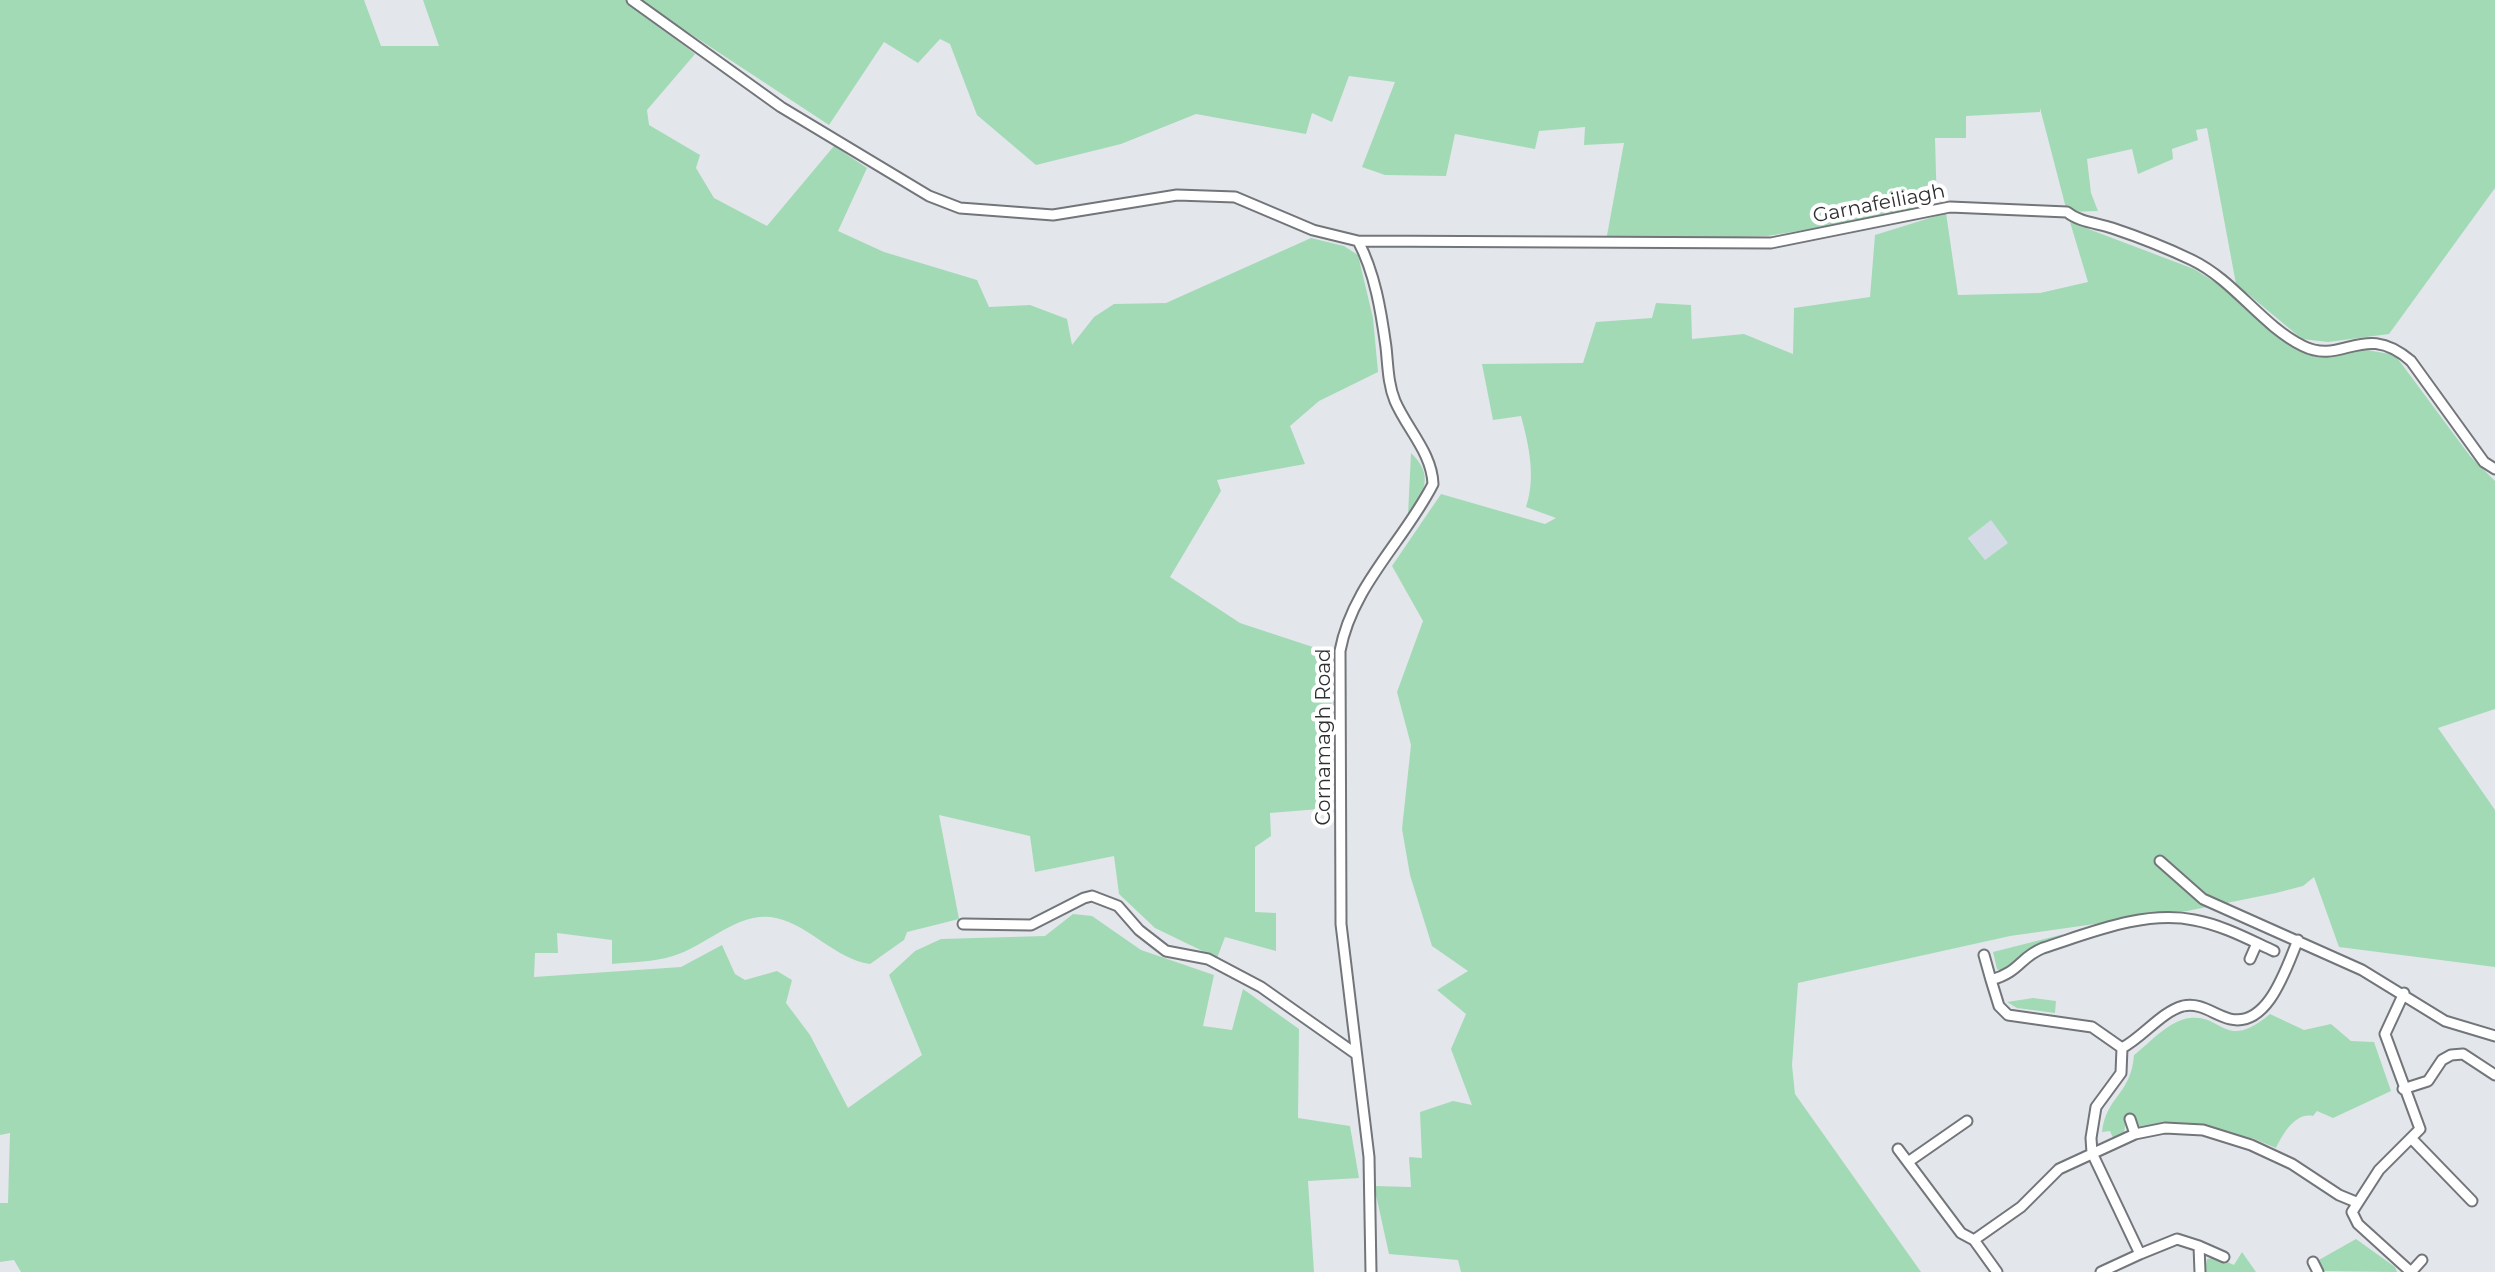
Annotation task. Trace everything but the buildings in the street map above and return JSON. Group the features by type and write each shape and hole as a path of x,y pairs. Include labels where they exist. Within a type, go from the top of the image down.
{"street":[{"name":"Garnafeiliagh","path":"632,0 781,107 929,196 960,208 1053,215 1177,195 1235,197 1313,230 1358,241 1771,243 1950,207 2067,212 2075,219 2117,230 2204,267 2304,347 2327,350 2370,341 2396,348 2411,361 2484,462 2495,469"},
{"name":"Cornamagh Road","path":"1358,241 1368,260 1383,323 1388,381 1395,402 1432,470 1433,484 1360,595 1343,633 1340,651 1341,924 1369,1157 1371,1272"},
{"path":"2160,861 2203,899 2298,940 2404,993 2445,1021 2495,1036"},
{"path":"963,924 1031,925 1084,898 1092,896 1109,900 1159,947 1208,959 1261,987 1356,1054"},
{"path":"1991,980 2013,973 2036,950 2155,918 2182,918 2210,923 2274,951"},
{"path":"2122,1048 2181,1007 2198,1006 2233,1019 2253,1013 2273,994 2298,940"},
{"path":"2250,959 2257,943"},
{"path":"1984,955 1999,1006 2008,1015 2092,1027 2122,1048"},
{"path":"2404,993 2385,1032 2403,1089 2420,1127 2379,1170 2352,1212 2358,1224 2411,1271 2422,1260"},
{"path":"2122,1048 2120,1077 2093,1114 2092,1153 2140,1254"},
{"path":"2403,1089 2428,1081 2442,1060 2451,1055 2463,1054 2495,1075"},
{"path":"2130,1119 2135,1134"},
{"path":"1908,1162 1967,1121"},
{"path":"1974,1240 2021,1207 2059,1169 2135,1134 2174,1127 2229,1137 2279,1157 2339,1195 2356,1202"},
{"path":"2411,1138 2472,1201"},
{"path":"1898,1149 1961,1233 1974,1240 1997,1272"},
{"path":"2101,1272 2177,1239 2224,1257"},
{"path":"2199,1246 2200,1272"},
{"path":"2313,1262 2318,1272"}],"shaded area":[{"path":"1991,519 2009,543 1985,560 1968,537"}],"green space":[{"path":"0,0 364,0 381,46 439,46 423,0 625,0 695,54 647,110 649,125 700,155 696,168 714,198 767,226 834,146 867,168 838,231 884,252 977,280 989,307 1030,305 1067,319 1072,345 1094,317 1114,304 1166,303 1311,238 1344,246 1358,255 1373,318 1378,372 1319,401 1290,426 1305,464 1217,480 1221,491 1170,577 1240,623 1331,653 1332,808 1270,813 1271,836 1255,847 1255,912 1276,913 1276,951 1225,937 1217,958 1155,928 1119,894 1114,856 1035,872 1030,836 939,815 959,919 907,932 904,940 870,964 845,956 789,922 762,917 736,924 686,951 658,960 612,964 612,940 557,933 558,953 535,953 534,977 681,967 722,945 735,974 745,980 777,971 792,980 786,1003 810,1035 848,1108 922,1055 889,975 915,951 941,939 1045,936 1073,914 1092,916 1141,950 1214,975 1203,1026 1232,1030 1243,989 1299,1029 1298,1118 1350,1126 1359,1178 1308,1181 1314,1272 21,1272 14,1260 0,1262 0,1203 8,1203 10,1133 0,1135"},
{"path":"639,0 2495,0 2495,188 2389,334 2328,342 2302,339 2236,284 2207,128 2196,130 2198,140 2172,149 2173,159 2138,174 2132,149 2087,159 2091,193 2098,211 2067,212 2040,108 2040,112 1966,116 1966,138 1935,138 1937,209 1767,236 1606,241 1624,143 1584,145 1585,127 1539,131 1535,149 1455,134 1446,176 1385,175 1362,167 1395,82 1349,76 1332,122 1312,113 1306,134 1196,114 1121,144 1036,165 977,115 950,44 940,39 918,63 884,42 829,125"},
{"path":"1946,213 1958,295 2040,293 2088,282 2070,222 2194,269 2221,286 2304,353 2367,350 2395,355 2470,456 2495,481 2495,709 2438,728 2495,810 2495,967 2339,947 2314,877 2303,886 2276,893 2187,911 2010,936 1798,983 1792,1065 1795,1094 1921,1272 1461,1272 1458,1260 1389,1254 1374,1186 1411,1187 1409,1157 1422,1158 1420,1112 1453,1101 1472,1105 1451,1049 1466,1014 1437,990 1468,971 1432,946 1410,875 1402,829 1411,745 1397,692 1423,621 1392,566 1441,494 1545,524 1556,518 1526,507 1531,473 1521,416 1493,420 1482,364 1583,363 1596,322 1652,318 1656,303 1691,305 1692,339 1744,334 1793,354 1794,308 1870,297 1875,235","holes":["1991,520 2008,543 1985,560 1968,538"]},
{"path":"1411,453 1425,476 1419,499 1408,515"},
{"path":"2064,934 2026,951 2004,972 1997,969 1993,952"},
{"path":"2033,998 2056,1001 2055,1013 2017,1008 2007,1002"},
{"path":"2270,1014 2304,1030 2331,1024 2351,1041 2374,1042 2391,1091 2333,1118 2317,1111 2313,1116 2301,1117 2286,1130 2276,1148 2252,1138 2250,1140 2194,1124 2140,1127 2134,1117 2126,1120 2124,1133 2113,1138 2110,1131 2102,1132 2108,1110 2128,1079 2134,1055 2167,1027 2182,1020 2201,1018 2226,1029 2243,1030"},
{"path":"2356,1239 2395,1267 2397,1272 2323,1271 2317,1261"},
{"path":"2242,1252 2256,1272 2204,1272 2207,1259 2216,1257 2234,1265"}]}
